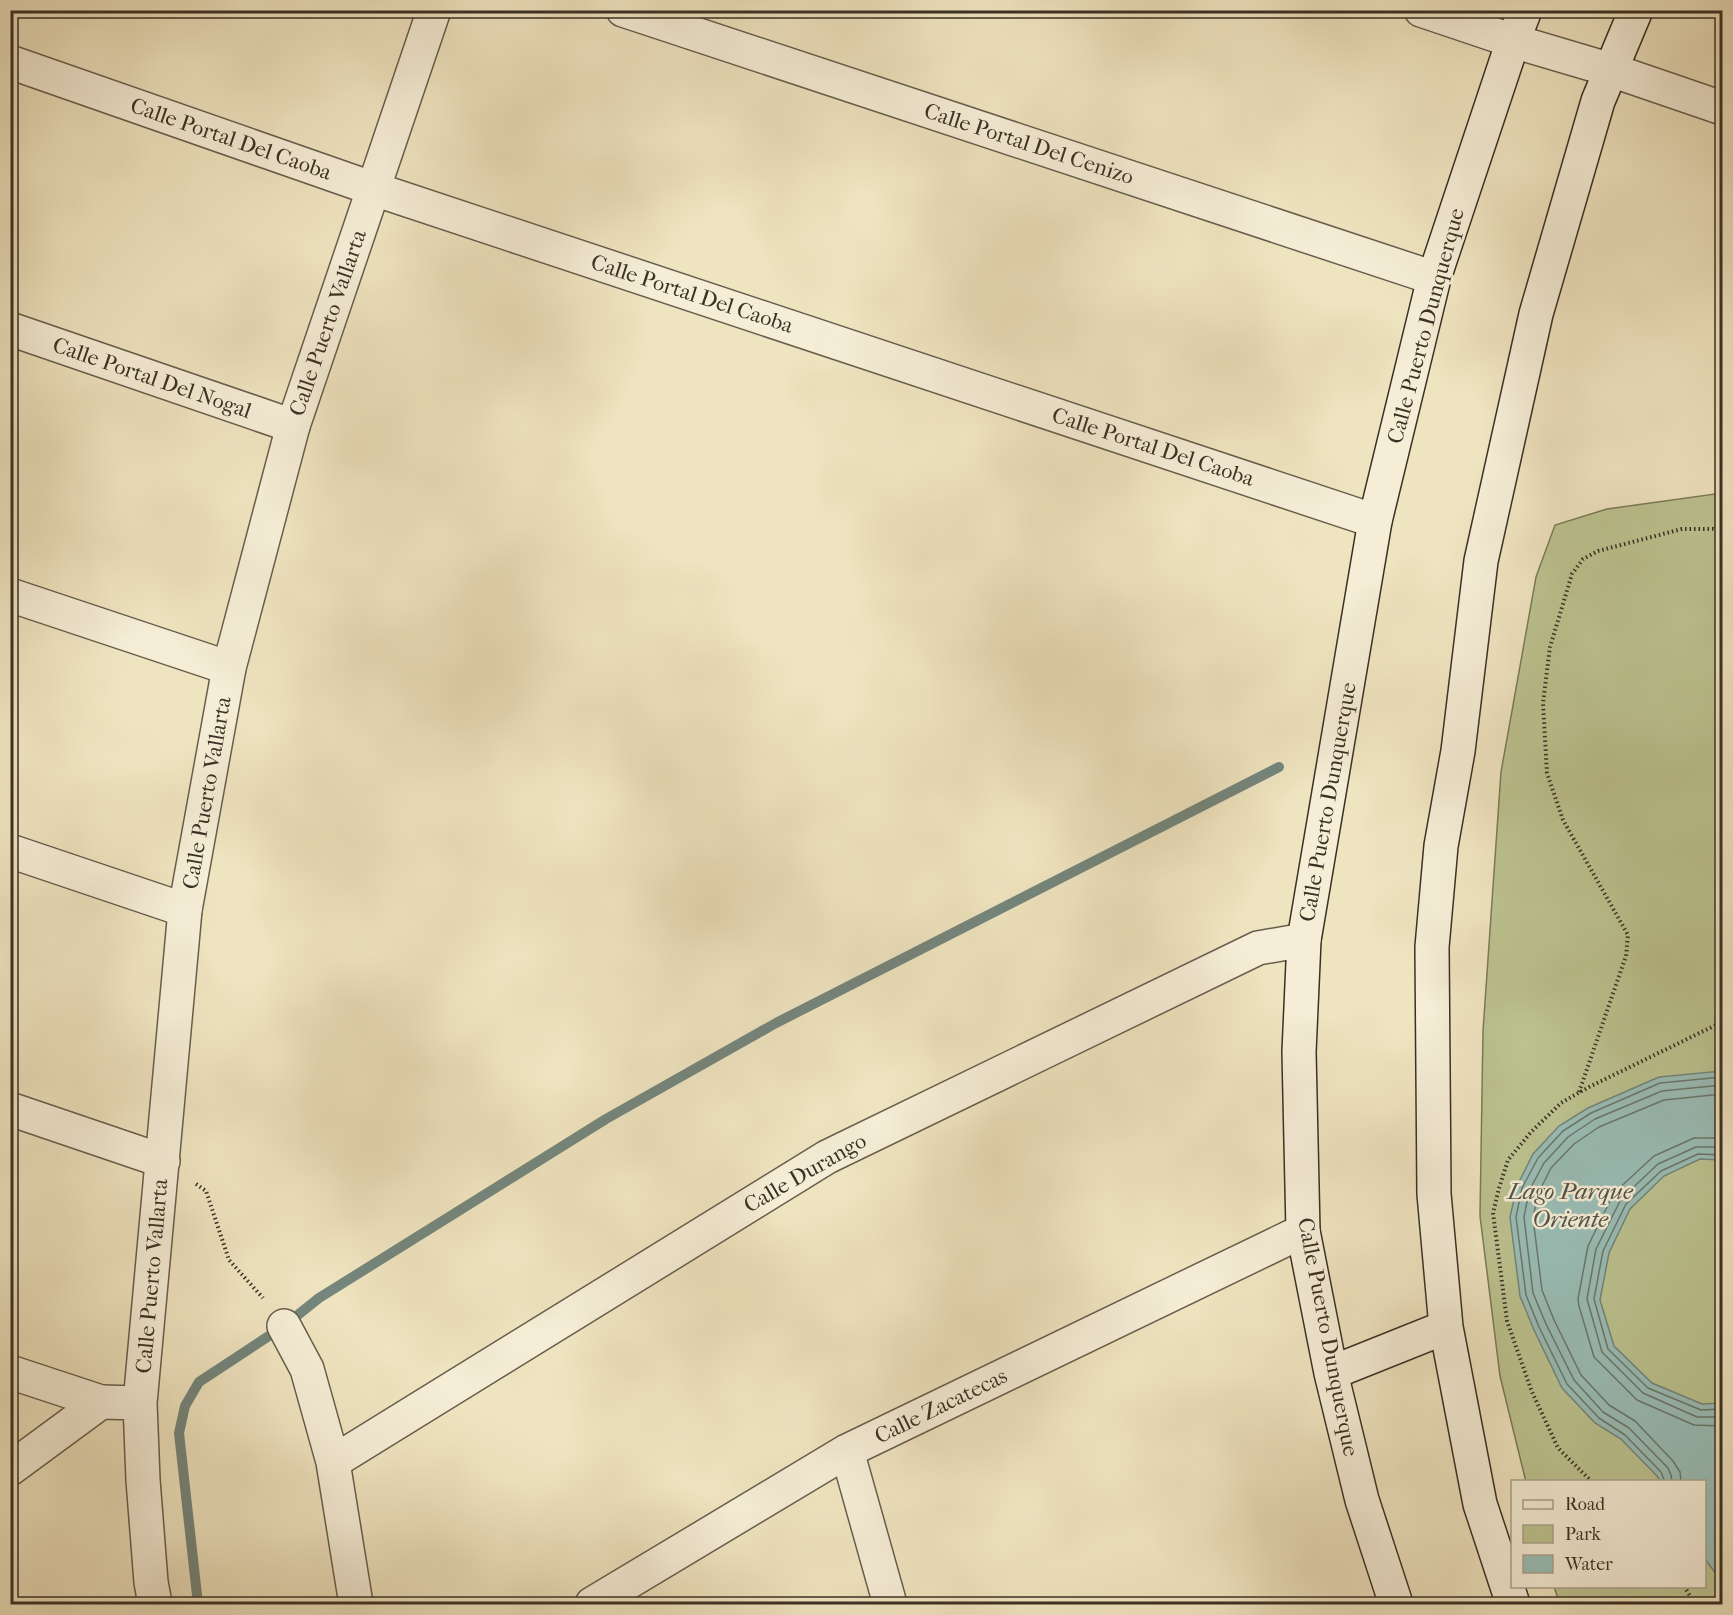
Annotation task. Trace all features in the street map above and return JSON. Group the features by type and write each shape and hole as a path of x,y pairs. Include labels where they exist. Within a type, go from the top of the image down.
{"street":[{"name":"Calle Puerto Vallarta","path":"155,1605 145,1503 140,1403 185,910 229,668 293,426 434,10"},
{"name":"Calle Portal Del Cenizo","path":"623,10 1434,278"},
{"path":"1421,10 1722,108"},
{"name":"Calle Puerto Dunquerque","path":"1396,1605 1362,1500 1331,1373 1303,1231 1299,1052 1304,940 1376,521 1434,278 1525,10"},
{"path":"1513,1605 1480,1504 1446,1327 1434,1182 1432,947 1441,846 1458,751 1484,550 1536,314 1598,101 1636,10"},
{"name":"Calle Portal Del Caoba","path":"10,62 374,189 1376,521"},
{"name":"Calle Portal Del Nogal","path":"10,329 293,426"},
{"path":"10,595 229,668"},
{"path":"10,851 185,910"},
{"name":"Calle Durango","path":"333,1462 827,1157 1258,948 1304,940"},
{"path":"10,1109 163,1161"},
{"name":"Calle Zacatecas","path":"609,1600 847,1451 1303,1231"},
{"path":"284,1326 307,1369 333,1462 356,1605"},
{"path":"1331,1373 1446,1327"},
{"path":"10,1372 101,1402 140,1403"},
{"path":"10,1469 101,1402"},
{"path":"847,1451 890,1605"}],"path":[{"path":"1579,1092 1626,956 1628,935 1563,820 1547,773 1543,703 1550,647 1572,574 1583,559 1598,551 1682,529 1713,529 1722,532"},
{"path":"1590,1480 1558,1448 1532,1392 1507,1321 1493,1214 1499,1188 1508,1160 1531,1132 1561,1103 1722,1022"},
{"path":"163,1161 206,1191 229,1260 284,1326"},
{"path":"1685,1588 1695,1605"}],"green space":[{"path":"1722,493 1722,1604 1560,1604 1554,1588 1706,1588 1706,1480 1526,1480 1500,1376 1480,1216 1483,1031 1501,772 1536,577 1555,525 1607,509"}],"water":[{"name":"Lago Parque Oriente","path":"1722,1071 1722,1160 1700,1159 1664,1176 1630,1209 1609,1253 1600,1300 1614,1346 1652,1383 1702,1404 1722,1403 1722,1582 1706,1560 1706,1480 1659,1480 1621,1439 1595,1423 1562,1388 1520,1296 1510,1217 1517,1186 1533,1154 1559,1126 1588,1108 1659,1077"}],"waterway":[{"path":"198,1604 179,1433 185,1406 199,1382 284,1326 319,1298 606,1119 776,1023 1279,767"}]}
